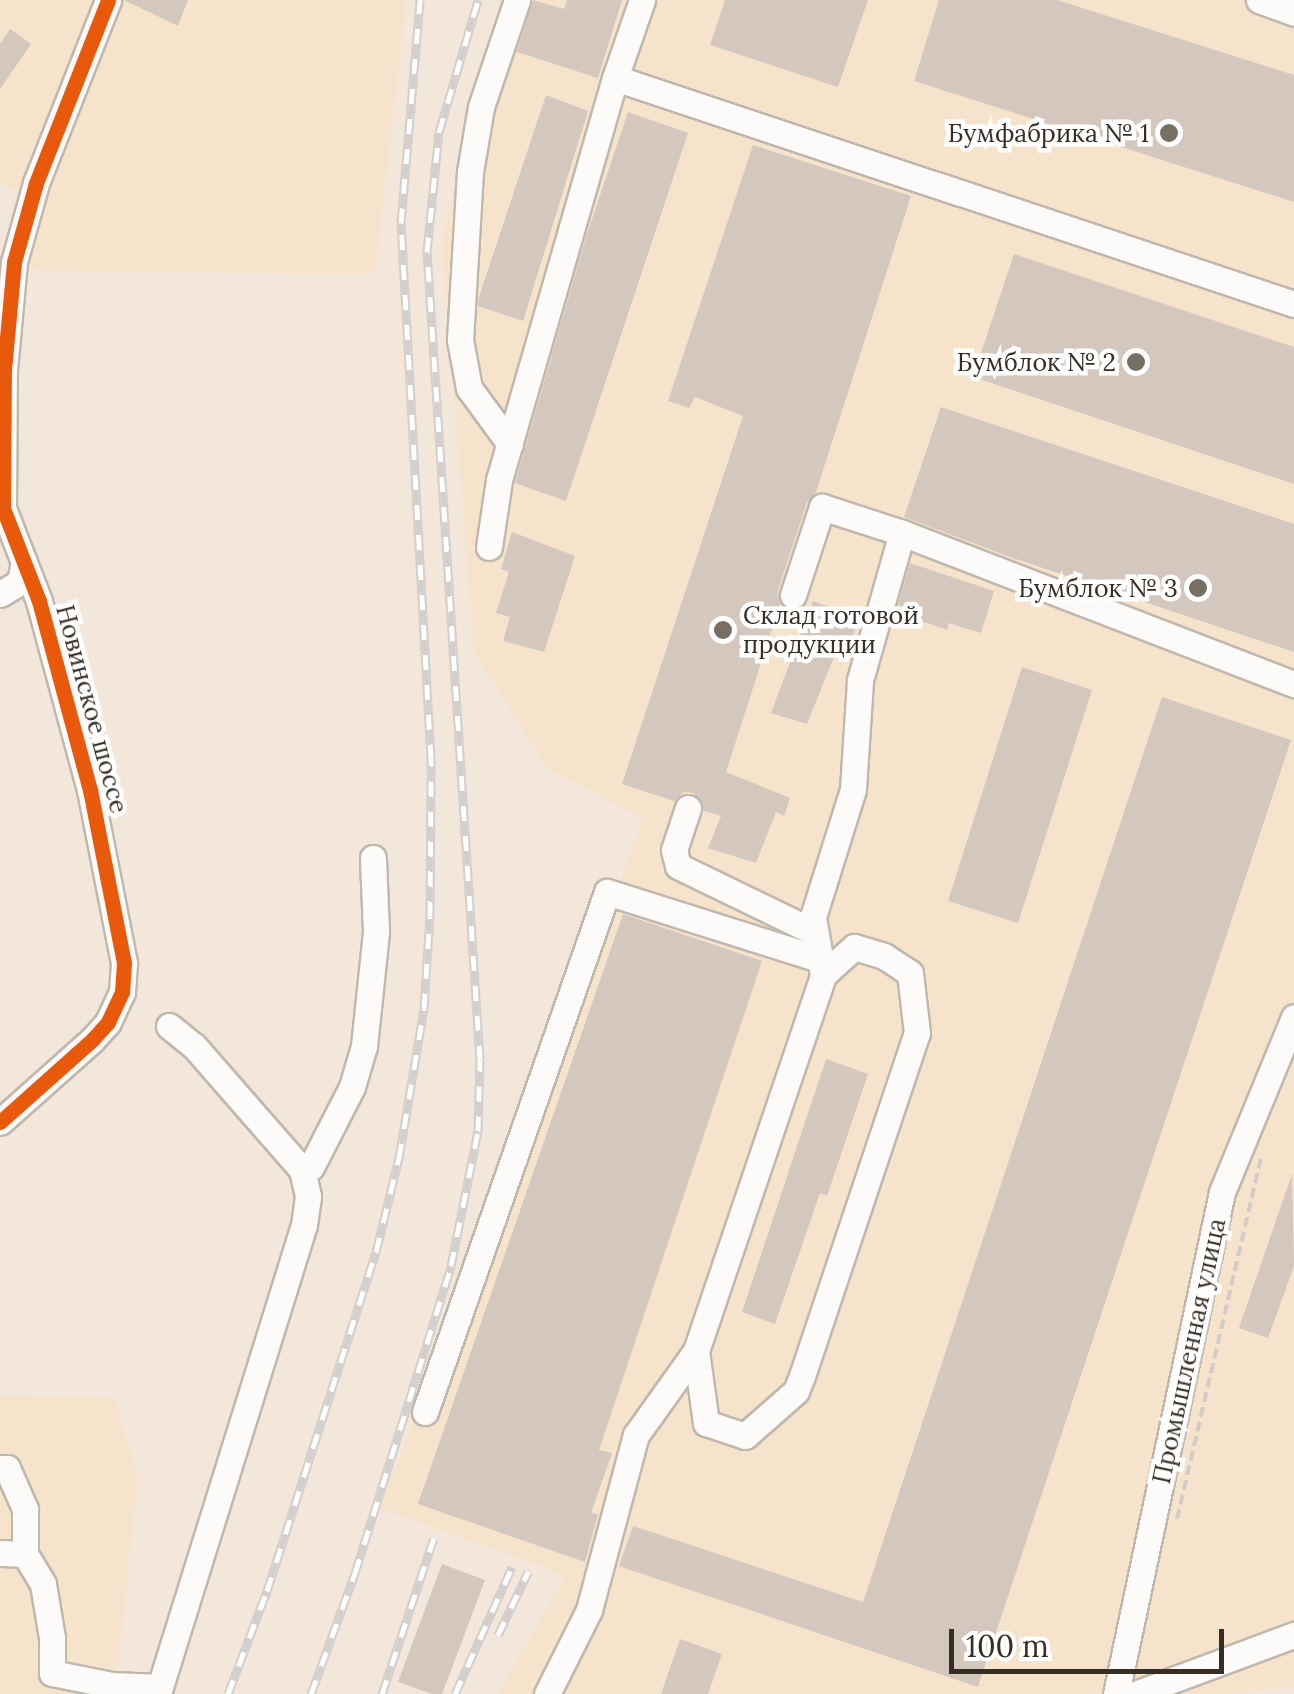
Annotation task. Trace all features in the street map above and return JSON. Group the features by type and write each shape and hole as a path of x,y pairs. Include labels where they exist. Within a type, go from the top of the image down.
{"street":[{"name":"Новинское шоссе","path":"0,1122 66,1067 108,1022 122,992 124,963 90,790 24,562 3,508 4,370 14,262 36,183 108,0"},
{"path":"510,444 469,388 460,340 470,172 482,107 516,0"},
{"path":"489,546 499,480 615,78 642,0"},
{"path":"1258,0 1294,13"},
{"path":"615,78 1294,304"},
{"path":"793,594 822,508 902,533 1294,684"},
{"path":"546,1694 589,1610 636,1435 696,1351 823,968 812,931 853,789 860,680 902,533"},
{"path":"0,594 20,582 24,562"},
{"path":"688,808 674,850 678,866 812,931"},
{"path":"302,1170 311,1166 329,1138 364,1046 376,930 373,858"},
{"path":"425,1412 606,892 823,968"},
{"path":"696,1351 706,1423 745,1436 796,1391 917,1033 910,973 884,956 854,947 823,968"},
{"name":"Промышленная улица","path":"1116,1694 1222,1192 1294,1017"},
{"path":"0,1468 8,1468 25,1509 12,1554 43,1584 52,1638 52,1672 136,1690 160,1688 304,1225 308,1196 302,1170 194,1046 169,1026"},
{"path":"1136,1694 1294,1635"}],"path":[{"path":"1176,1522 1264,1148"}],"shaded area":[{"path":"0,0 406,0 375,274 44,271 14,262 25,196 0,182"},
{"path":"504,0 1294,0 1294,1686 1231,1694 498,1694 566,1575 379,1508 515,1168 643,819 546,767 474,652 442,243 482,67"},
{"path":"0,1396 114,1398 138,1477 117,1675 111,1694 0,1694"}],"building":[{"path":"124,0 188,0 178,26"},
{"path":"533,0 564,9 567,0 622,0 598,78 517,52"},
{"path":"725,0 868,0 838,87 710,45"},
{"name":"Бумфабрика № 1","path":"939,0 1057,0 1294,75 1294,202 914,81"},
{"path":"10,29 31,44 0,89 0,44"},
{"path":"546,95 588,111 523,321 478,306"},
{"path":"628,112 688,133 566,501 515,483 586,237"},
{"name":"Склад готовой продукции","path":"753,145 911,196 816,492 807,502 778,590 780,604 726,772 790,798 784,816 776,812 756,863 708,848 721,816 704,811 694,793 684,792 674,801 622,784 743,416 695,397 689,408 668,401"},
{"name":"Бумблок № 2","path":"1014,254 1294,347 1294,484 973,377"},
{"name":"Бумблок № 3","path":"941,407 1294,524 1294,652 1010,557 904,517"},
{"path":"512,532 575,556 544,652 503,641 510,617 496,613 509,572 501,569"},
{"path":"910,563 994,591 981,633 948,623 948,630 914,619 916,611 898,605"},
{"path":"813,601 852,615 847,626 855,630 850,645 844,642 840,654 836,652 807,724 771,713"},
{"path":"1022,667 1092,690 1018,923 948,901"},
{"path":"1162,697 1291,740 978,1687 619,1566 633,1526 863,1602"},
{"path":"623,914 762,961 599,1450 612,1453 591,1513 598,1514 585,1562 418,1504"},
{"path":"826,1059 868,1074 827,1196 820,1193 775,1324 742,1312"},
{"path":"1292,1174 1294,1266 1268,1338 1239,1328"},
{"path":"442,1564 485,1580 442,1694 432,1694 398,1682"},
{"path":"680,1639 722,1654 708,1694 661,1694"}],"railway":[{"path":"228,1694 267,1591 376,1252 399,1158 424,1008 430,916 431,759 401,223 420,0"},
{"path":"311,1694 355,1573 451,1266 478,1131 480,1060 427,252 439,132 478,0"},
{"path":"382,1694 434,1538"},
{"path":"455,1694 512,1567"},
{"path":"498,1635 528,1572"}],"cycle path":[{"path":"0,1122 92,1040 108,1022 122,992 124,963 90,790 39,601 3,508 4,370 14,262 36,183 108,0"}],"place":[{"name":"Бумфабрика № 1","path":"1169,133"},
{"name":"Бумблок № 2","path":"1136,362"},
{"name":"Бумблок № 3","path":"1198,588"},
{"name":"Склад готовой продукции","path":"723,630"}]}
